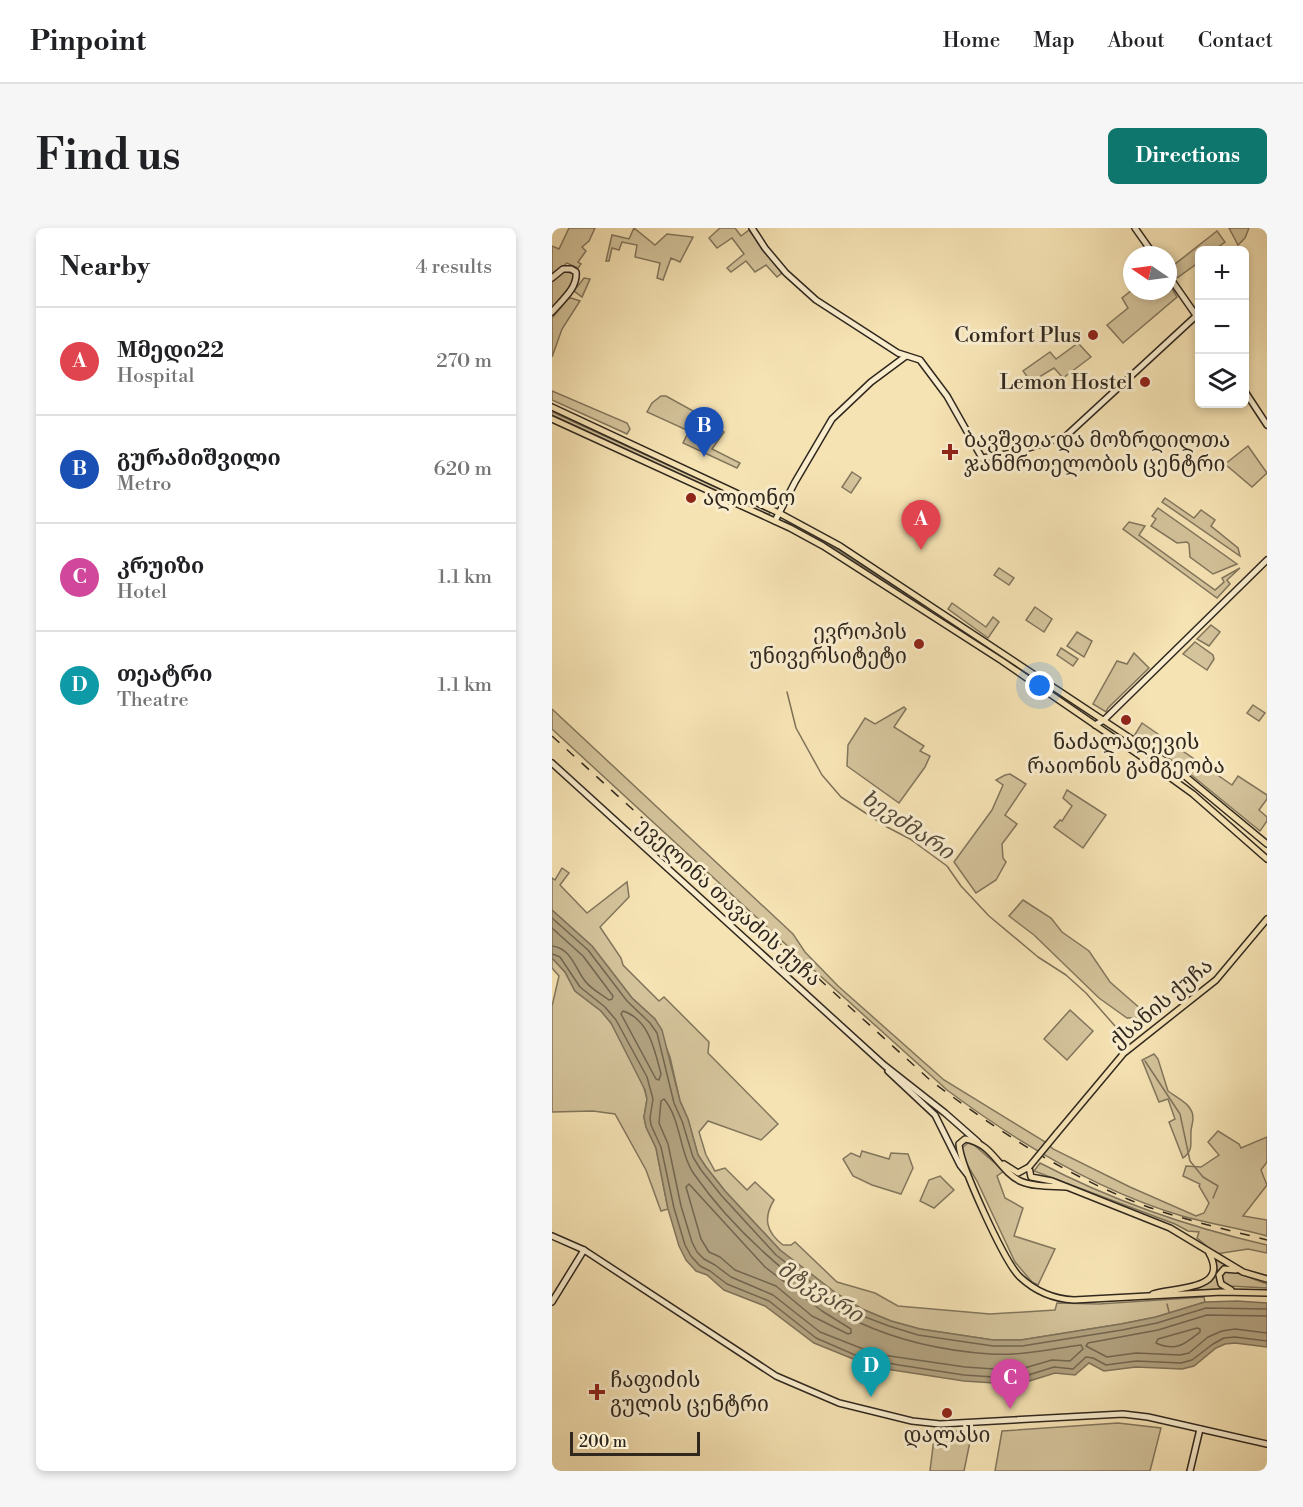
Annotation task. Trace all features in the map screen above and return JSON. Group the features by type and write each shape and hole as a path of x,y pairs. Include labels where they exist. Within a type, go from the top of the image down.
{"main road":[{"path":"752,228 786,273 816,300 898,353 920,360 947,396 982,458 1013,453 1066,436 1195,321"},
{"path":"1136,228 1148,246"},
{"path":"552,278 563,269 570,269 576,272 577,276 576,283 552,312"},
{"path":"1177,288 1195,314"},
{"path":"775,521 832,419 871,382 906,356"},
{"path":"1249,396 1267,425"},
{"path":"552,407 779,513 840,546 1188,777 1267,844"},
{"path":"552,419 775,521 823,546 1101,729 1193,794 1267,859"},
{"path":"1095,725 1104,720 1267,560"},
{"path":"1101,729 1104,720"},
{"name":"ეველინა თავაძის ქუჩა","path":"552,763 884,1065 945,1113 999,1160"},
{"name":"ქსანის ქუჩა","path":"1029,1167 1124,1053 1216,980 1267,919"},
{"name":"ეველინა თავაძის ქუჩა","path":"884,1065 935,1115 968,1175"},
{"name":"ეველინა თავაძის ქუჩა","path":"979,1143 965,1139 959,1144 968,1175 1007,1259 1017,1273 1032,1286 1053,1298 1065,1300 1146,1296"},
{"path":"999,1160 1018,1173 1029,1167 1031,1177 1052,1181 1170,1228 1244,1272"},
{"path":"999,1160 1018,1181 1027,1184 1066,1187"},
{"path":"552,1236 584,1250 769,1372 839,1404 912,1421 940,1424 1123,1414 1148,1417 1267,1444"},
{"path":"552,1302 584,1250"},
{"path":"1146,1296 1207,1281 1215,1268 1208,1251"},
{"path":"1235,1292 1221,1284 1220,1272 1228,1268 1267,1279"},
{"path":"1146,1296 1267,1293"},
{"path":"1190,1471 1200,1429"}],"shaded area":[{"path":"569,228 595,228 589,241 582,247 586,251 578,262 581,264 578,268 567,263 552,275 552,246 559,249"},
{"path":"634,228 655,245 667,234 693,237 680,262 671,258 663,280 657,278 660,263 635,257 637,245 622,242 619,250 612,248 609,261 606,261 612,235 629,239"},
{"path":"720,228 735,228 741,236 749,230 782,273 777,277 766,265 755,272 746,261 731,272 727,268 744,254 732,238 717,248 709,238"},
{"path":"1229,228 1249,228 1245,238 1238,245"},
{"path":"1217,231 1225,242 1220,246 1198,246"},
{"path":"1195,248 1195,265 1177,278 1177,262"},
{"path":"564,271 574,274 573,283 552,308 552,282"},
{"path":"584,278 590,279 582,297 574,291"},
{"path":"571,298 580,301 562,329 552,357 552,318"},
{"path":"1123,300 1173,300 1123,343 1107,325 1128,308"},
{"path":"1078,343 1091,357 1063,378 1054,368 1031,382 1023,371 1050,352 1056,359"},
{"path":"552,391 627,423 630,429 627,434 552,400"},
{"path":"661,396 666,396 715,423 724,432 712,449 740,463 737,468 683,443 689,431 647,412 652,403"},
{"path":"552,412 770,512 769,515 552,415"},
{"path":"1248,446 1267,473 1252,487 1225,464"},
{"path":"852,472 861,478 851,493 842,487"},
{"path":"1165,498 1194,518 1201,510 1215,520 1211,526 1238,548 1240,556 1162,502"},
{"path":"1158,508 1237,564 1213,574 1190,557 1187,542 1177,543 1151,526 1156,519 1152,516"},
{"path":"786,520 838,550 924,606 922,609 828,546 785,522"},
{"path":"1129,522 1145,526 1139,535 1215,590 1224,582 1222,578 1240,568 1227,580 1230,584 1217,598 1123,529"},
{"path":"999,568 1014,578 1009,585 994,575"},
{"path":"952,603 986,627 993,617 999,622 988,638 948,609"},
{"path":"1035,607 1052,619 1044,632 1026,620"},
{"path":"1211,625 1220,632 1209,646 1197,639"},
{"path":"1077,632 1092,641 1084,657 1067,646"},
{"path":"1195,642 1213,655 1214,659 1207,670 1183,654"},
{"path":"1061,648 1078,659 1073,666 1057,655"},
{"path":"1134,653 1149,668 1106,712 1093,704 1117,661 1127,664"},
{"path":"1253,705 1265,713 1259,721 1247,713"},
{"path":"904,707 906,709 894,727 924,746 920,751 930,756 925,767 899,803 847,766 848,745 865,718 875,724"},
{"path":"552,709 793,934 805,952 838,986 944,1080 1047,1143 1053,1149 1196,1216 1204,1213 1209,1203 1200,1184 1183,1176 1186,1166 1201,1167 1219,1155 1208,1142 1218,1131 1239,1144 1241,1148 1267,1137 1267,1162 1261,1170 1267,1185 1243,1216 1267,1220 1267,1236 1182,1216 1119,1193 1059,1163 974,1110 947,1090 806,963 552,729"},
{"path":"1142,723 1232,785 1238,776 1267,795 1267,799 1259,810 1267,817 1260,831 1179,765 1134,736"},
{"path":"1010,774 1026,784 1005,815 1017,824 1002,844 1003,858 1006,862 996,880 976,893 954,862 992,810 1003,785 996,780"},
{"path":"1067,790 1106,815 1083,848 1054,827 1060,820 1062,821 1072,806 1063,798"},
{"path":"562,868 569,873 560,885 587,913 627,882 629,897 600,927 621,958 623,965 659,1001 664,997 709,1042 708,1053 778,1124 761,1140 708,1121 699,1132 706,1155 715,1171 725,1168 747,1190 755,1182 774,1200 768,1213 768,1224 773,1235 783,1245 791,1245 795,1242 837,1282 875,1293 898,1306 990,1314 1055,1310 1057,1303 1099,1304 1204,1297 1205,1302 1156,1317 1121,1324 1021,1340 993,1340 920,1329 891,1321 862,1309 836,1294 780,1250 725,1191 698,1155 688,1119 680,1101 670,1057 655,1019 632,998 592,946 552,910 552,878 555,880"},
{"path":"1023,900 1051,918 1062,932 1089,951 1110,982 1150,1017 1127,1018 1099,998 1034,935 1009,916"},
{"path":"552,958 565,972 575,991 601,1011 611,1023 642,1080 647,1099 644,1117 646,1127 656,1148 668,1209 661,1211 646,1170 615,1114 593,1111 552,1112 552,1006 559,976 552,968"},
{"path":"1070,1010 1093,1031 1067,1060 1044,1039"},
{"path":"1154,1054 1158,1059 1168,1091 1184,1102 1192,1113 1191,1146 1183,1158 1169,1122 1175,1119 1168,1099 1159,1102 1142,1060"},
{"path":"968,1143 974,1145 1004,1171 997,1176 1005,1198 1023,1208 1014,1236 1055,1249 1038,1285 1032,1282 1015,1262 977,1181 962,1156 962,1148"},
{"path":"862,1151 889,1159 891,1153 908,1154 913,1168 901,1194 853,1176 843,1159 851,1153 860,1157"},
{"path":"1040,1163 1067,1177 1151,1212 1267,1245 1267,1253 1248,1249 1216,1254 1197,1238 1199,1232 1188,1231 1175,1224 1034,1171"},
{"path":"940,1176 954,1190 934,1208 920,1201 929,1180"},
{"path":"1214,1259 1226,1265 1222,1267 1217,1276 1222,1289 1185,1291 1211,1279 1217,1270"},
{"path":"1229,1270 1267,1284 1267,1288 1224,1284 1222,1275"},
{"path":"1118,1423 1161,1428 1150,1471 995,1471 1002,1431"},
{"path":"935,1430 972,1432 964,1471 930,1471"}],"water":[{"name":"მტკვარი","path":"552,910 592,946 632,998 655,1019 662,1030 680,1101 688,1119 698,1155 706,1167 780,1250 836,1293 862,1309 891,1321 920,1329 993,1340 1021,1340 1156,1317 1205,1302 1267,1303 1267,1347 1225,1344 1216,1348 1194,1366 1182,1369 1136,1367 1104,1371 1089,1363 1075,1375 1055,1373 1023,1383 964,1381 873,1367 814,1343 765,1306 724,1290 707,1275 696,1271 686,1260 679,1246 668,1209 656,1148 646,1127 645,1090 611,1023 601,1011 575,991 565,972 552,958"}],"waterway":[{"name":"ხევძმარი","path":"787,692 796,728 822,775 841,797 910,839 947,866 961,886 989,916 1038,957 1066,975 1086,993 1122,1034"},
{"name":"ხევძმარი","path":"1145,1061 1180,1114 1190,1161 1203,1177 1218,1186 1213,1198"},
{"name":"ხევძმარი","path":"1167,1304 1169,1312"}],"railway":[{"path":"552,736 930,1080 977,1114 1051,1161 1130,1200 1181,1217 1267,1240"}],"place":[{"name":"Comfort Plus","path":"1093,335"},
{"name":"Lemon Hostel","path":"1145,382"},
{"name":"ბავშვთა და მოზრდილთა ჯანმრთელობის ცენტრი","path":"950,452"},
{"name":"გურამიშვილი","path":"704,457"},
{"name":"ალიონო","path":"691,498"},
{"name":"Mმედი22","path":"921,550"},
{"name":"ევროპის უნივერსიტეტი","path":"919,644"},
{"name":"ნაძალადევის რაიონის გამგეობა","path":"1126,720"},
{"name":"ჩაფიძის გულის ცენტრი","path":"597,1392"},
{"name":"თეატრი","path":"871,1397"},
{"name":"კრუიზი","path":"1010,1409"},
{"name":"დალასი","path":"947,1413"}]}
